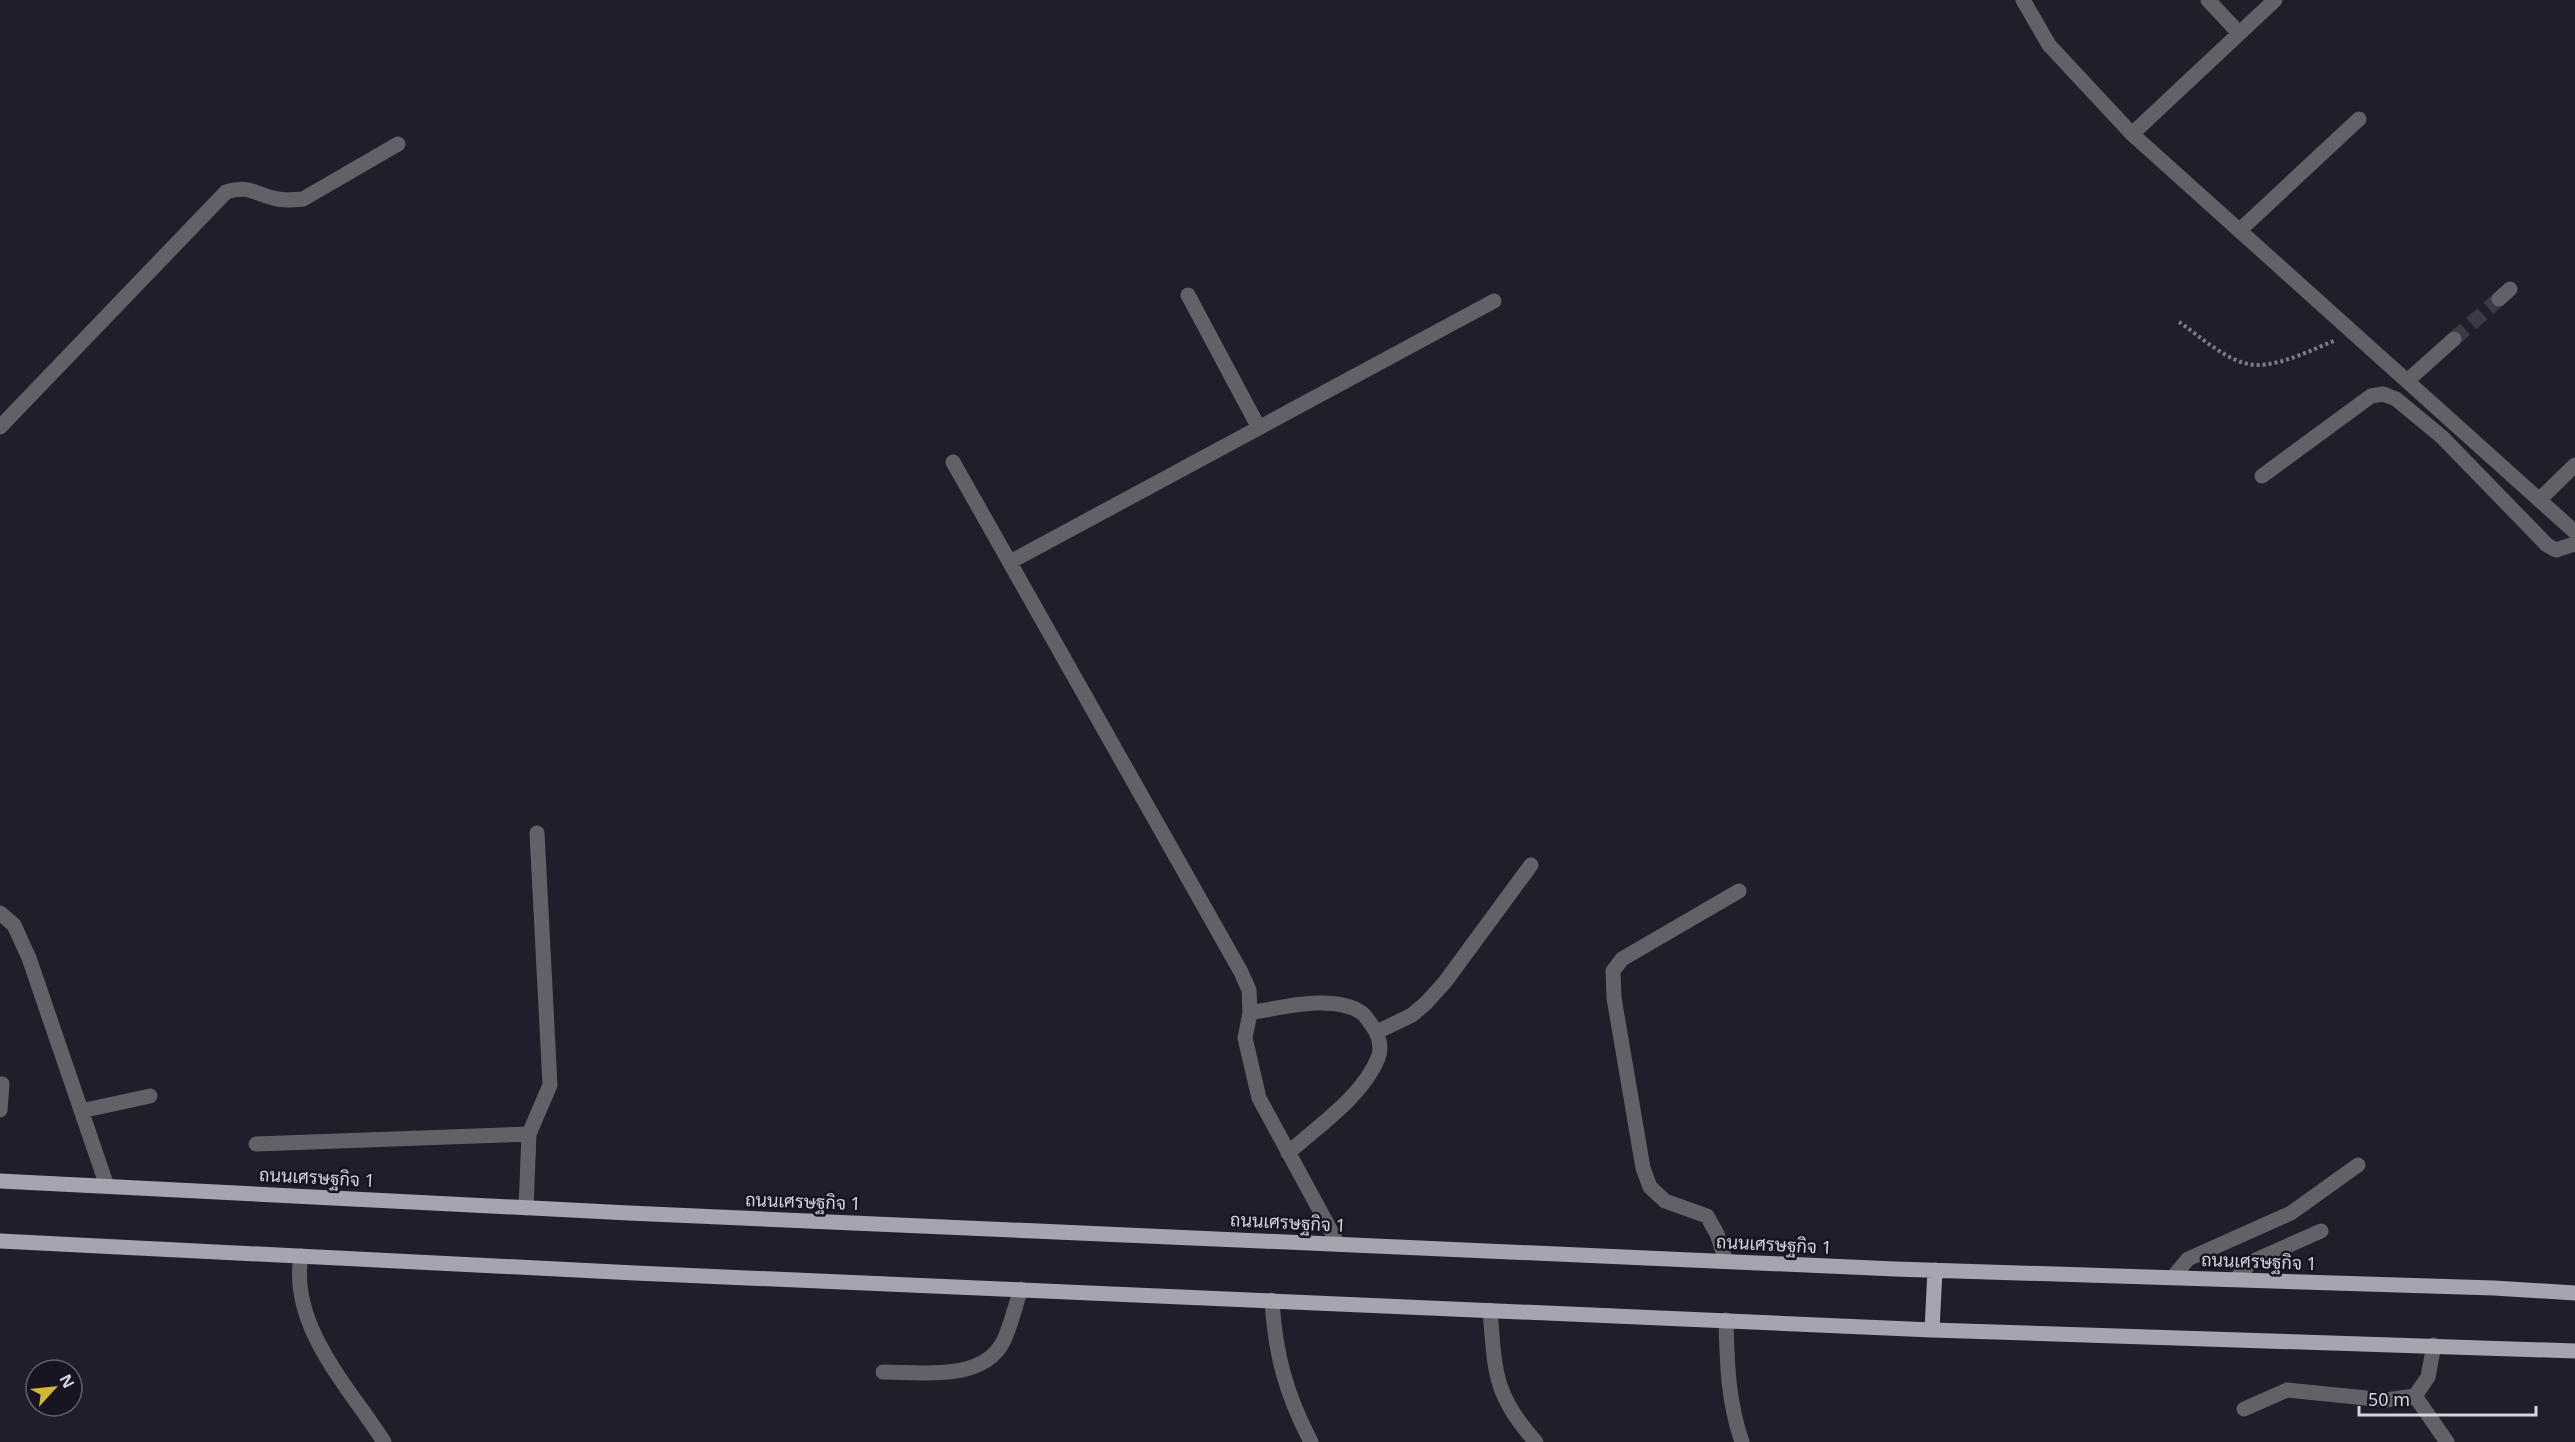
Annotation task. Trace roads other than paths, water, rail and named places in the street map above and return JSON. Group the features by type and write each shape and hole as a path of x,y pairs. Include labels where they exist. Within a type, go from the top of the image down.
{"main road":[{"name":"ถนนเศรษฐกิจ 1","path":"0,1181 526,1208 1726,1261 2575,1293"},
{"path":"0,1241 1932,1330 2434,1345 2575,1352"},
{"path":"1932,1330 1935,1270"}],"street":[{"path":"2023,0 2049,45 2132,134 2575,532"},
{"path":"2208,0 2238,32"},
{"path":"2132,134 2238,32 2275,0"},
{"path":"2240,230 2359,120"},
{"path":"0,427 226,192 240,188 256,190 270,198 303,199 398,144"},
{"path":"1188,296 1259,428"},
{"path":"1010,562 1494,300"},
{"path":"2407,381 2454,339"},
{"path":"2262,476 2371,396 2383,394 2396,399 2442,437 2529,530 2547,545 2556,550 2575,544"},
{"path":"953,462 1241,972 1249,990 1250,1014 1245,1038 1250,1071 1258,1098 1338,1244"},
{"path":"2539,500 2575,465"},
{"path":"526,1208 529,1134 550,1085 537,833"},
{"path":"1377,1032 1412,1015 1426,1003 1445,982 1531,865"},
{"path":"1726,1261 1718,1234 1707,1216 1665,1201 1650,1187 1643,1168 1614,998 1613,971 1622,960 1739,891"},
{"path":"0,914 14,925 29,957 107,1186"},
{"path":"1250,1014 1310,1003 1346,1007 1362,1013 1377,1032 1380,1055 1370,1073 1352,1095 1288,1153"},
{"path":"0,1110 2,1084"},
{"path":"81,1111 150,1096"},
{"path":"256,1144 529,1134"},
{"path":"2173,1278 2188,1259 2291,1213 2358,1165"},
{"path":"2236,1279 2251,1262 2321,1231"},
{"path":"301,1256 298,1274 300,1293 307,1314 336,1373 384,1442"},
{"path":"884,1372 962,1371 985,1361 1002,1343 1021,1289"},
{"path":"1272,1300 1279,1362 1291,1403 1311,1442"},
{"path":"1490,1310 1495,1376 1505,1400 1522,1427 1536,1442"},
{"path":"1726,1320 1728,1387 1733,1416 1742,1442"},
{"path":"2244,1409 2287,1390 2386,1400 2415,1396 2428,1377 2434,1345"},
{"path":"2415,1396 2447,1442"}],"tunnel":[{"path":"2454,339 2499,299"}]}
